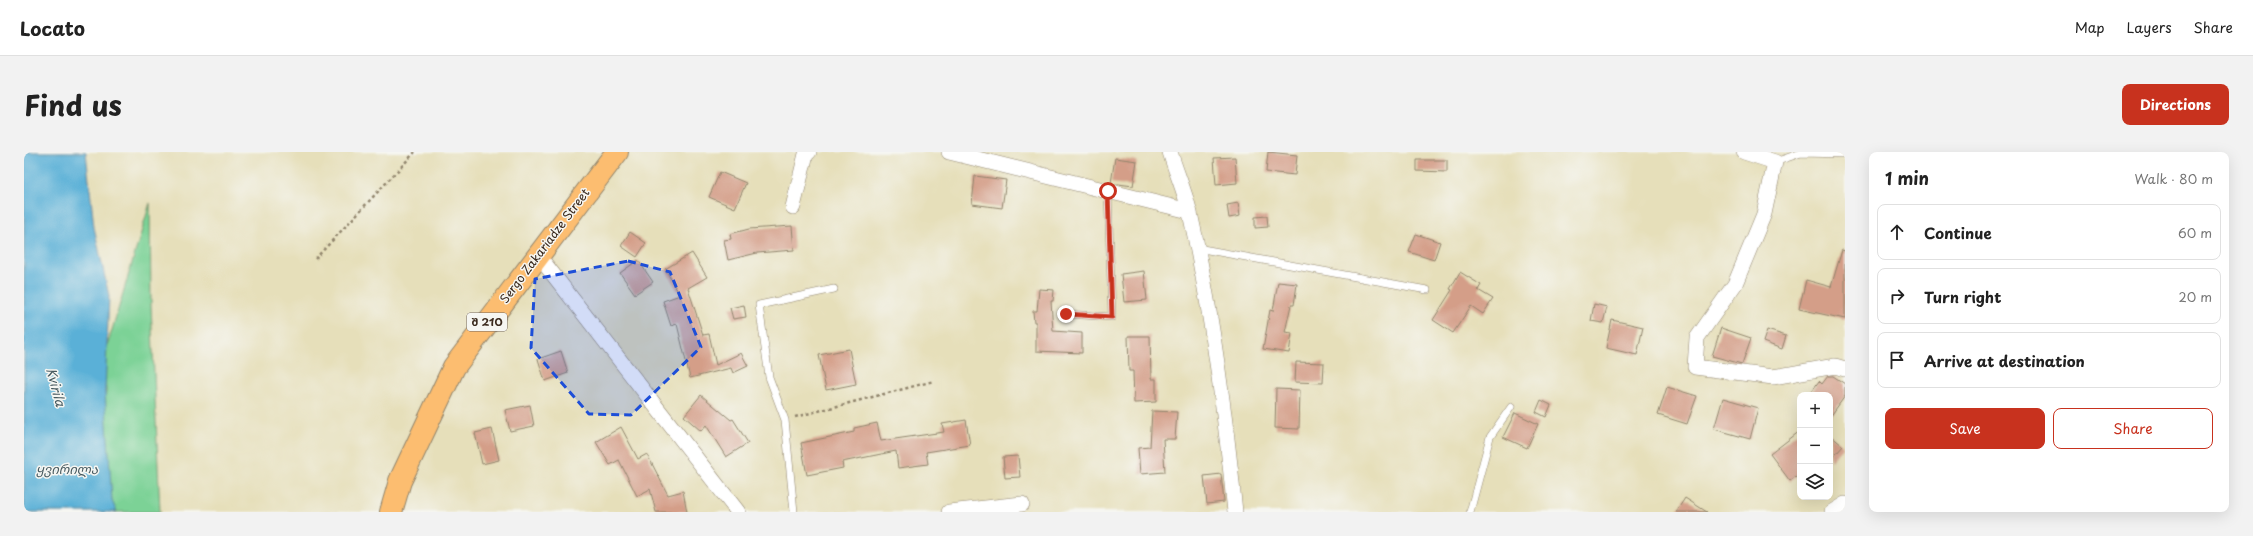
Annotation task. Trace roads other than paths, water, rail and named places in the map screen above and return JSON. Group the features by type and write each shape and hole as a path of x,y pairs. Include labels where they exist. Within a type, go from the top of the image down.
{"main road":[{"name":"Sergo Zakariadze Street","path":"391,512 400,481 454,367 617,152"}],"street":[{"path":"793,207 806,154 809,152"},
{"path":"948,152 1189,211"},
{"path":"1170,152 1189,211 1197,248 1224,410 1235,512"},
{"path":"1744,152 1775,162 1764,214 1735,284 1697,338 1695,367 1773,377 1835,366 1845,368"},
{"path":"538,255 738,512"},
{"path":"949,512 996,509 1022,504"},
{"path":"1832,512 1845,504"}],"lane":[{"path":"1775,162 1801,153 1845,154"},
{"path":"1066,314 1112,317 1108,191"},
{"path":"1197,248 1427,290"},
{"path":"794,512 785,420 769,377 758,305 834,289"},
{"path":"1470,512 1490,437 1511,407"}],"water":[{"name":"ყვირილა","path":"24,152 86,152 94,227 109,296 105,392 112,501 117,512 24,512"}],"water label":[{"name":"Kvirila","path":"56,387"}]}
